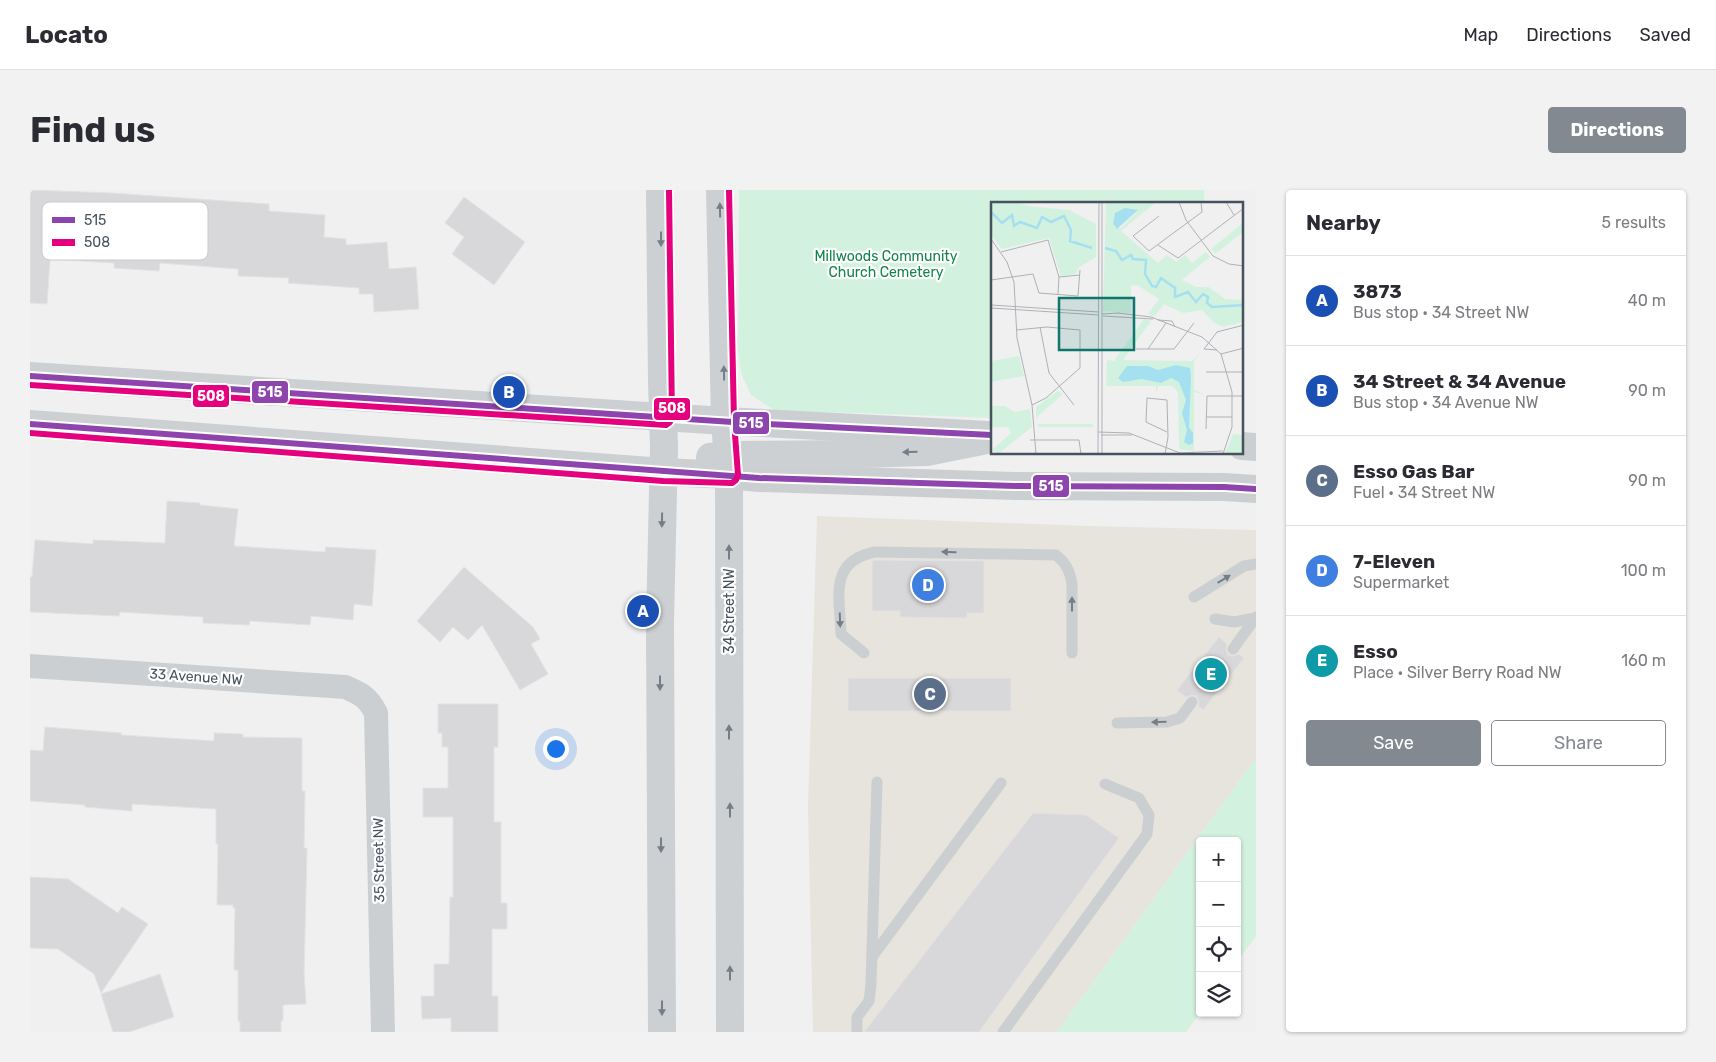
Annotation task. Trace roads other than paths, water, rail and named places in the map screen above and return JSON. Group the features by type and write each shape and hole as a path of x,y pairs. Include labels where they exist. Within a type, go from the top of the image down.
{"main road":[{"path":"660,190 664,472 660,624 662,1032"},
{"name":"34 Street NW","path":"720,190 725,422 728,465 730,1032"},
{"path":"30,376 725,422"},
{"path":"30,424 664,472 690,460 728,465 857,454 928,452 991,439"}],"street":[{"path":"725,422 991,435"},
{"path":"728,465 759,478 1005,486 1256,489"},
{"name":"33 Avenue NW","path":"30,666 345,687 361,694"},
{"name":"35 Street NW","path":"361,694 371,702 376,713 383,1032"}],"lane":[{"path":"864,652 841,634 841,576 846,566 859,556 875,552 1056,555 1064,561 1070,573 1072,584 1072,653"},
{"path":"1194,597 1244,566 1256,564"},
{"path":"1215,619 1234,622 1256,618"},
{"path":"1233,649 1256,618"},
{"path":"1117,723 1167,722 1180,718 1192,702"},
{"path":"857,1032 857,1016 869,1002 877,782"},
{"path":"872,957 1001,783"},
{"path":"1003,1032 1147,834 1149,815 1139,798 1106,784"}],"place":[{"name":"34 Street & 34 Avenue","path":"509,392"},
{"name":"7-Eleven","path":"928,585"},
{"name":"3873","path":"643,611"},
{"name":"Esso","path":"1211,674"},
{"name":"Esso Gas Bar","path":"930,694"}],"park label":[{"name":"Millwoods Community Church Cemetery","path":"886,264"}]}
